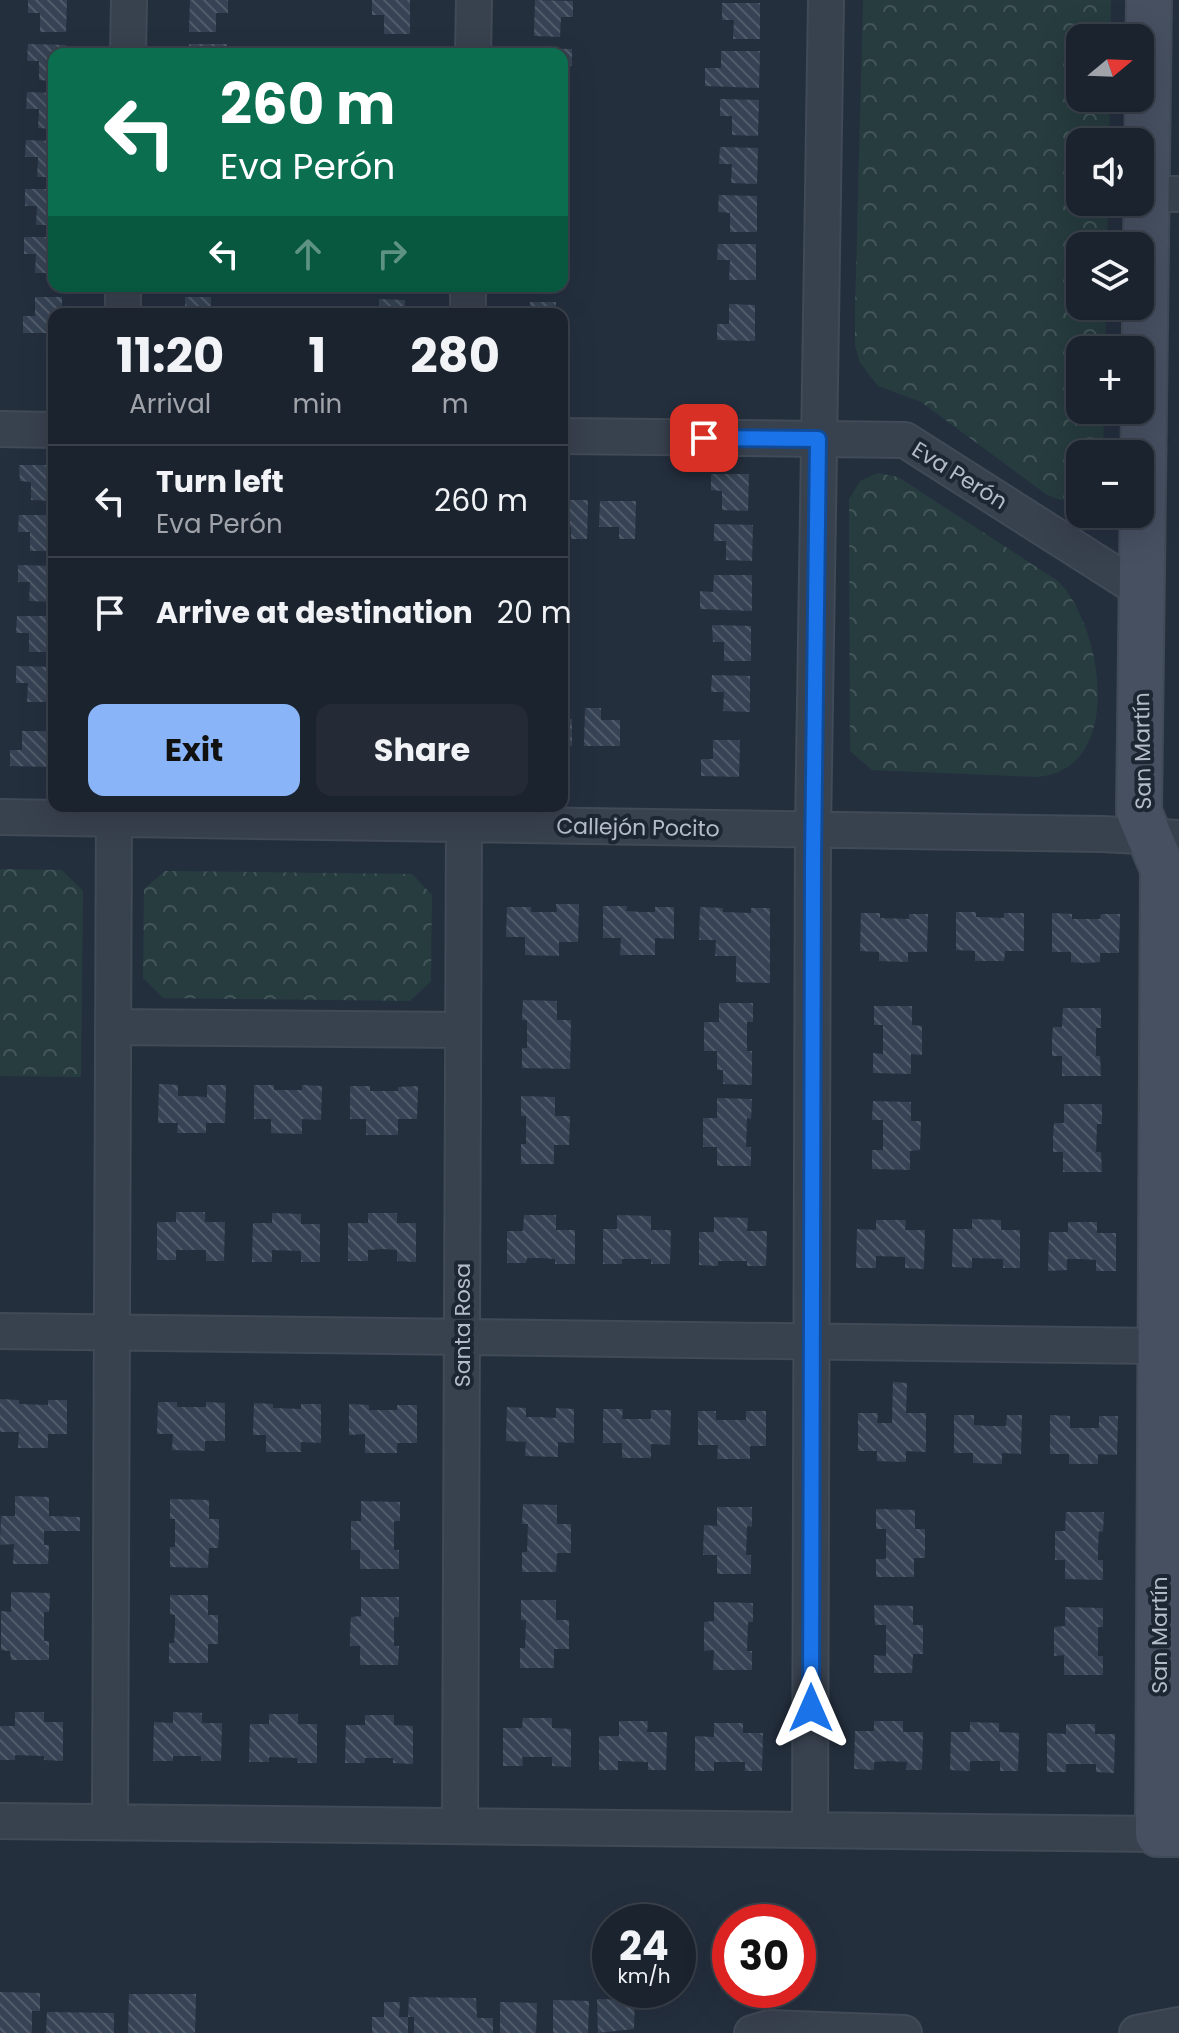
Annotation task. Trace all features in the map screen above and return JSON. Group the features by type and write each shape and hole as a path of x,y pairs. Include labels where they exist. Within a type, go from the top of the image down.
{"street":[{"path":"128,48 129,0"},
{"path":"473,48 474,0"},
{"path":"810,1830 813,830 826,0"},
{"name":"San Martín","path":"1149,0 1163,194 1142,591 1139,812 1164,837 1168,1834"},
{"path":"0,429 48,430"},
{"name":"Eva Perón","path":"568,436 905,440 1142,591"},
{"path":"110,1822 114,812"},
{"name":"Callejón Pocito","path":"0,817 114,812 464,824 1164,837"},
{"name":"Santa Rosa","path":"460,1826 464,824"},
{"path":"113,1027 463,1030"},
{"path":"0,1331 1168,1346"},
{"path":"0,1821 1168,1834"},
{"path":"1137,2033 1179,2025"},
{"path":"752,2033 769,2028 904,2033"}],"green space":[{"path":"863,0 1111,0 1111,24 1066,24 1066,112 1110,112 1109,128 1066,128 1066,216 1108,216 1107,232 1066,232 1066,320 1106,320 1105,336 1066,336 1066,424 1104,424 1103,440 1066,440 1066,499 1047,495 921,402 878,386 860,363 855,346"},
{"path":"878,473 898,477 1058,581 1074,602 1095,661 1098,693 1095,724 1084,750 1065,768 1037,777 872,770 850,751 849,499 860,481"},
{"path":"0,869 62,870 83,891 81,1077 0,1076"},
{"path":"165,871 412,874 432,895 431,981 410,1001 163,998 143,978 144,889"}],"building":[{"path":"28,0 67,0 66,32 40,32 40,13 28,13"},
{"path":"190,0 228,0 228,13 216,13 216,32 189,32"},
{"path":"372,0 410,0 410,34 384,34 384,15 372,15"},
{"path":"535,0 573,1 573,17 561,17 560,37 534,36"},
{"path":"722,3 760,3 760,39 733,39 734,20 722,20"},
{"path":"28,44 66,45 66,48 48,48 48,81 39,80 39,61 27,61"},
{"path":"189,44 227,44 227,48 189,48"},
{"path":"371,46 409,47 409,48"},
{"path":"568,49 572,49 572,66 568,66"},
{"path":"721,51 760,51 759,88 705,86 705,68 721,68"},
{"path":"27,92 48,93 48,129 38,128 39,109 26,109"},
{"path":"720,99 759,100 758,136 732,135 732,116 720,116"},
{"path":"26,140 48,141 48,177 37,177 38,157 25,157"},
{"path":"720,147 758,148 757,184 731,183 732,164 719,164"},
{"path":"25,189 48,189 48,225 36,225 37,206 25,206"},
{"path":"719,195 757,196 757,232 730,232 730,213 718,212"},
{"path":"24,237 48,237 48,273 35,273 36,254 24,254"},
{"path":"718,244 756,244 756,280 729,280 730,260 717,260"},
{"path":"35,297 62,297 62,308 48,308 48,333 23,333 23,316 35,316"},
{"path":"185,297 211,297 211,308 185,308"},
{"path":"379,299 405,300 405,308 379,308"},
{"path":"530,302 556,302 556,308 530,308"},
{"path":"729,304 755,305 755,341 717,340 717,324 729,324"},
{"path":"19,465 48,465 48,501 31,500 31,482 20,481"},
{"path":"711,474 749,474 748,511 722,510 722,491 711,490"},
{"path":"568,500 588,500 587,539 571,539 571,527 568,527"},
{"path":"600,501 636,501 635,539 619,539 619,527 599,527"},
{"path":"19,515 48,515 48,551 30,551 30,532 18,532"},
{"path":"714,524 753,525 752,561 726,560 726,541 714,541"},
{"path":"18,565 48,566 48,602 29,601 30,582 18,582"},
{"path":"714,575 752,575 752,611 700,609 700,591 713,592"},
{"path":"17,616 48,616 48,652 29,652 29,633 16,633"},
{"path":"712,625 751,626 751,661 724,661 724,642 713,642"},
{"path":"16,666 48,667 48,702 27,702 28,683 16,683"},
{"path":"712,675 750,676 750,712 723,711 724,692 711,692"},
{"path":"585,708 601,708 601,720 620,720 620,746 584,746"},
{"path":"568,719 572,719 572,746 568,746"},
{"path":"22,731 48,731 48,767 10,766 10,750 22,750"},
{"path":"713,740 740,740 739,777 701,776 701,759 713,759"},
{"path":"556,904 579,904 578,942 559,942 559,956 525,955 525,937 506,937 507,907 531,907 531,912 557,912"},
{"path":"603,906 627,906 626,911 641,912 655,912 655,907 674,907 674,939 655,938 655,955 620,955 621,938 603,938"},
{"path":"700,907 751,913 751,908 770,908 770,983 736,982 736,956 715,956 716,940 699,940"},
{"path":"956,912 976,912 976,917 1004,918 1004,913 1024,913 1024,951 1005,951 1004,961 975,961 975,951 956,950"},
{"path":"861,913 880,913 880,918 909,919 909,914 928,914 927,952 908,952 908,962 879,961 879,952 860,951"},
{"path":"1052,913 1072,914 1072,919 1100,919 1101,914 1120,914 1119,953 1100,953 1100,962 1086,963 1071,962 1071,952 1052,952"},
{"path":"523,1000 557,1001 557,1020 571,1020 570,1069 522,1068 522,1048 527,1048 527,1020 522,1020"},
{"path":"719,1003 753,1003 753,1022 747,1022 747,1051 752,1051 752,1085 723,1084 723,1070 717,1070 717,1051 704,1051 704,1022 719,1022"},
{"path":"874,1006 912,1006 912,1025 922,1026 922,1055 911,1054 911,1074 873,1073 873,1053 883,1054 883,1025 874,1025"},
{"path":"1063,1008 1101,1008 1101,1028 1096,1028 1096,1056 1100,1056 1101,1076 1062,1076 1062,1056 1052,1056 1052,1041 1053,1027 1062,1027"},
{"path":"159,1084 178,1085 178,1096 207,1097 207,1085 226,1085 225,1123 206,1123 206,1133 177,1133 178,1123 158,1123"},
{"path":"254,1085 274,1085 274,1090 302,1090 302,1085 322,1086 321,1120 302,1119 302,1134 271,1133 271,1119 254,1119"},
{"path":"350,1086 370,1086 370,1091 398,1091 398,1087 418,1086 417,1119 398,1119 398,1135 366,1135 366,1119 350,1119"},
{"path":"521,1096 555,1097 555,1116 570,1116 569,1145 554,1145 554,1164 521,1164 521,1144 526,1144 526,1116 521,1116"},
{"path":"717,1098 752,1099 751,1119 747,1118 746,1147 751,1147 751,1166 717,1166 717,1147 703,1147 703,1118 717,1118"},
{"path":"873,1101 911,1102 911,1121 921,1121 920,1150 910,1151 910,1170 872,1169 872,1150 883,1150 883,1120 872,1120"},
{"path":"1064,1104 1102,1104 1102,1124 1097,1124 1096,1152 1101,1152 1102,1172 1063,1172 1063,1152 1053,1152 1053,1137 1054,1123 1064,1123"},
{"path":"176,1212 205,1212 205,1222 225,1222 224,1261 206,1261 206,1250 176,1250 176,1260 157,1260 157,1222 176,1222"},
{"path":"272,1213 301,1214 301,1224 320,1224 320,1262 301,1262 301,1251 272,1250 272,1262 252,1262 253,1223 272,1223"},
{"path":"368,1213 397,1213 397,1223 416,1223 416,1262 397,1261 397,1250 382,1249 368,1250 368,1261 348,1261 348,1223 368,1223"},
{"path":"524,1215 556,1215 556,1230 575,1230 575,1264 555,1264 555,1259 541,1258 527,1258 526,1263 507,1263 507,1231 523,1231"},
{"path":"617,1215 651,1216 651,1230 671,1230 670,1264 651,1264 651,1259 622,1259 622,1264 603,1264 603,1229 617,1229"},
{"path":"714,1217 748,1218 747,1231 767,1231 766,1266 747,1266 747,1261 718,1261 718,1266 699,1265 699,1232 714,1232"},
{"path":"972,1219 1001,1220 1001,1230 1020,1230 1020,1268 1003,1268 1003,1259 972,1258 972,1268 952,1267 953,1229 972,1229"},
{"path":"876,1220 906,1220 905,1230 925,1230 924,1269 905,1268 905,1257 876,1256 876,1268 856,1268 857,1229 876,1230"},
{"path":"1068,1222 1097,1222 1097,1233 1116,1233 1116,1271 1096,1271 1096,1260 1067,1259 1067,1270 1048,1271 1049,1232 1068,1232"},
{"path":"893,1382 907,1383 906,1413 926,1413 926,1452 906,1451 906,1462 877,1461 877,1451 858,1451 858,1413 878,1413 877,1423 892,1423"},
{"path":"0,1399 19,1400 19,1404 48,1405 48,1400 67,1400 67,1434 48,1434 48,1448 18,1448 19,1432 0,1432"},
{"path":"158,1402 177,1402 177,1407 206,1407 206,1402 225,1403 225,1441 205,1441 205,1451 172,1450 173,1434 157,1434"},
{"path":"254,1403 273,1404 273,1408 301,1409 301,1404 321,1404 321,1443 301,1442 301,1452 266,1452 266,1435 253,1435"},
{"path":"349,1404 369,1405 369,1410 397,1410 397,1405 417,1405 417,1443 397,1443 397,1453 365,1453 365,1434 349,1435"},
{"path":"507,1407 526,1408 526,1417 556,1418 556,1408 574,1409 574,1443 558,1442 558,1457 525,1456 526,1442 506,1441"},
{"path":"603,1409 623,1409 622,1419 651,1419 651,1410 671,1410 670,1445 651,1444 651,1458 622,1458 622,1443 603,1443"},
{"path":"698,1411 716,1411 716,1420 746,1420 746,1411 766,1411 766,1446 750,1446 750,1459 717,1459 718,1445 698,1445"},
{"path":"954,1415 974,1415 974,1425 1006,1426 1007,1415 1022,1415 1021,1454 1002,1453 1002,1464 973,1463 973,1453 954,1453"},
{"path":"1050,1415 1070,1416 1070,1428 1099,1428 1099,1416 1118,1416 1117,1455 1098,1454 1098,1464 1069,1464 1069,1454 1050,1454"},
{"path":"15,1496 49,1497 49,1516 80,1517 80,1531 44,1531 44,1545 49,1545 48,1564 13,1564 14,1544 0,1545 1,1516 15,1516"},
{"path":"170,1499 209,1500 209,1519 219,1519 219,1534 218,1548 209,1548 208,1568 170,1567 170,1547 175,1547 175,1519 170,1519"},
{"path":"361,1501 400,1502 400,1521 394,1521 394,1550 399,1550 399,1569 360,1569 360,1550 351,1550 351,1521 361,1521"},
{"path":"523,1504 557,1505 557,1524 571,1524 571,1553 557,1553 556,1572 522,1572 522,1552 527,1552 528,1524 522,1524"},
{"path":"717,1507 752,1507 752,1527 747,1526 746,1555 751,1555 751,1574 717,1574 717,1555 703,1555 704,1525 717,1526"},
{"path":"876,1509 915,1510 915,1529 925,1529 925,1558 914,1558 914,1577 876,1577 876,1559 886,1559 886,1529 876,1529"},
{"path":"1066,1512 1104,1512 1103,1532 1099,1531 1098,1546 1098,1560 1103,1560 1103,1580 1065,1579 1065,1560 1055,1560 1055,1531 1065,1531"},
{"path":"11,1592 50,1593 49,1612 44,1612 44,1641 49,1641 49,1660 11,1660 10,1651 1,1650 1,1611 11,1612"},
{"path":"170,1595 208,1595 208,1615 218,1615 218,1644 208,1644 208,1663 169,1663 169,1643 174,1643 175,1629 175,1615 170,1614"},
{"path":"361,1597 399,1597 399,1617 394,1617 394,1646 399,1646 398,1665 360,1665 360,1646 350,1646 350,1631 351,1617 361,1616"},
{"path":"521,1600 556,1600 556,1620 569,1620 569,1649 554,1649 554,1668 520,1668 520,1648 525,1648 526,1620 521,1620"},
{"path":"714,1602 753,1603 753,1622 748,1622 747,1651 752,1651 752,1670 713,1670 714,1650 704,1651 704,1622 714,1621"},
{"path":"874,1605 913,1606 913,1625 923,1625 923,1654 913,1654 912,1673 874,1673 874,1655 886,1656 886,1625 875,1625"},
{"path":"1065,1607 1103,1608 1103,1627 1098,1627 1098,1656 1103,1656 1103,1675 1064,1675 1064,1655 1054,1656 1054,1627 1065,1626"},
{"path":"15,1712 44,1712 44,1722 63,1722 63,1761 44,1760 44,1756 15,1755 15,1760 0,1760 0,1726 15,1726"},
{"path":"173,1712 202,1713 202,1723 222,1723 221,1761 201,1761 201,1756 173,1756 173,1761 153,1761 154,1722 173,1723"},
{"path":"269,1714 298,1714 298,1724 317,1724 317,1763 298,1763 297,1758 269,1757 269,1762 249,1762 250,1724 269,1724"},
{"path":"365,1715 394,1715 394,1725 413,1726 413,1764 393,1763 393,1758 365,1758 365,1763 345,1763 346,1725 365,1725"},
{"path":"523,1718 552,1718 552,1728 571,1729 571,1767 552,1766 552,1757 522,1757 523,1766 503,1766 503,1728 522,1728"},
{"path":"619,1721 648,1721 647,1732 667,1732 666,1770 648,1770 648,1762 618,1761 618,1770 599,1770 599,1736 619,1736"},
{"path":"874,1721 903,1721 903,1732 923,1732 922,1770 906,1770 907,1762 888,1761 874,1762 874,1770 854,1769 855,1731 874,1731"},
{"path":"970,1722 999,1723 999,1732 1019,1733 1018,1771 1000,1771 1000,1761 970,1761 970,1771 950,1770 951,1732 970,1732"},
{"path":"714,1723 743,1723 743,1733 763,1733 762,1771 745,1771 745,1762 714,1762 714,1771 695,1771 695,1736 714,1737"},
{"path":"1066,1724 1095,1724 1095,1734 1115,1734 1114,1773 1096,1772 1096,1764 1066,1764 1066,1772 1047,1772 1047,1733 1066,1734"},
{"path":"0,1992 40,1993 40,2011 32,2011 32,2033 0,2033"},
{"path":"129,1994 196,1994 195,2033 128,2033"},
{"path":"409,1997 476,1998 477,2018 493,2018 493,2033 414,2033 414,2017 408,2017"},
{"path":"553,2000 589,2001 588,2033 553,2033"},
{"path":"384,2002 400,2002 399,2017 408,2017 408,2033 372,2033 372,2017 384,2017"},
{"path":"500,2002 537,2003 536,2033 500,2033"},
{"path":"597,2008 635,2008 634,2029 598,2033"},
{"path":"47,2012 114,2013 114,2033 46,2033"}],"route":[{"path":"704,438 818,439 813,862 811,1708"}]}
